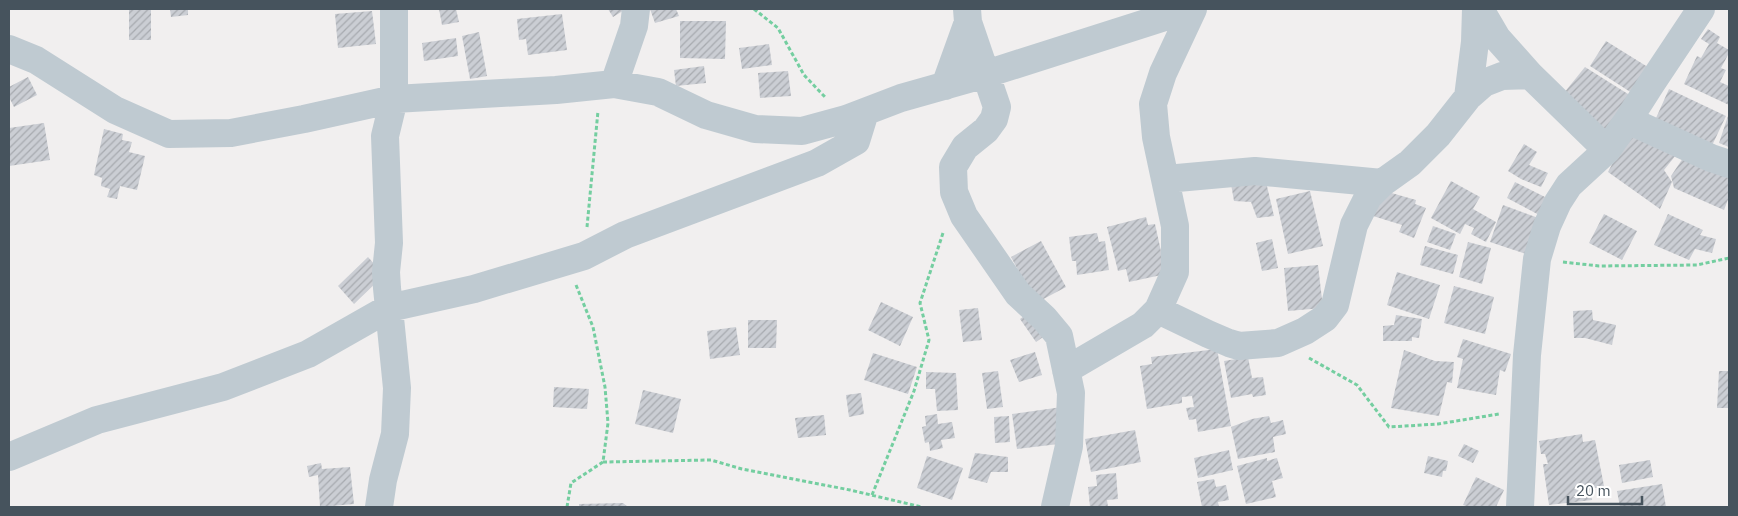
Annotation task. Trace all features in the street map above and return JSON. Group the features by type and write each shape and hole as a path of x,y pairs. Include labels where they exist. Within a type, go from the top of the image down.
{"street":[{"path":"379,507 383,480 395,434 397,388 386,272 388,242 384,136 394,100 394,9"},
{"path":"607,85 634,26 636,9"},
{"path":"9,49 36,60 115,110 169,134 230,133 394,100 607,85 658,92 706,115 755,129 802,131 856,116 901,98 986,74 1191,9"},
{"path":"1066,370 1143,325 1158,310 1175,272 1175,226 1156,137 1153,104 1163,73 1191,9"},
{"path":"1478,9 1497,38 1530,75 1606,150"},
{"path":"1468,97 1478,9"},
{"path":"1520,507 1527,355 1537,259 1546,226 1569,185 1606,150 1628,120 1701,9"},
{"path":"945,86 968,15"},
{"path":"968,15 997,107 994,119 986,130 965,147 953,167 954,192 964,216 1018,294 1044,318 1059,336 1072,393 1069,446 1055,507"},
{"path":"1158,310 1229,343 1245,346 1278,343 1305,331 1325,318 1335,305 1354,225 1368,197 1382,183 1410,163 1438,135 1468,97 1484,83 1502,76 1530,75"},
{"path":"9,457 97,420 222,387 308,354 390,308 474,289 575,259 626,235 817,163 856,141 856,116"},
{"path":"1628,120 1711,158 1729,164"},
{"path":"1166,179 1255,172 1382,183"}],"path":[{"path":"754,9 778,28 804,75 856,116"},
{"path":"603,462 608,424 605,386 593,327 575,259 607,85"},
{"path":"872,496 914,391 929,340 920,303 944,230"},
{"path":"1537,259 1599,266 1697,265 1729,258"},
{"path":"1278,343 1319,363 1357,385 1389,427 1438,424 1524,410"},
{"path":"567,507 571,483 603,462 711,460 742,469 922,507"}],"building":[{"path":"129,9 151,9 151,40 129,40"},
{"path":"170,9 188,9 188,15 171,17"},
{"path":"439,9 456,9 459,22 442,25"},
{"path":"608,9 626,9 613,17"},
{"path":"650,9 676,9 679,16 655,23"},
{"path":"372,11 376,44 338,48 335,14"},
{"path":"562,14 567,50 528,55 526,39 519,40 517,19"},
{"path":"680,21 726,21 725,59 680,58"},
{"path":"1708,29 1720,37 1717,43 1729,50 1721,68 1726,70 1720,82 1729,86 1729,105 1684,84 1697,56 1701,58 1709,44 1701,39"},
{"path":"479,32 487,76 470,79 462,36"},
{"path":"456,38 458,56 424,61 422,43"},
{"path":"1606,41 1651,69 1635,95 1590,66"},
{"path":"769,44 772,65 742,69 739,48"},
{"path":"704,66 706,83 676,86 674,70"},
{"path":"1585,67 1636,99 1611,138 1559,99"},
{"path":"788,71 791,96 760,98 758,73"},
{"path":"28,77 37,95 14,107 9,97 9,87"},
{"path":"1669,89 1726,116 1708,154 1652,127"},
{"path":"1729,113 1729,147 1719,143"},
{"path":"44,123 50,160 9,166 9,128"},
{"path":"104,129 123,134 122,140 132,142 129,152 145,156 137,190 120,186 117,199 107,197 110,189 101,186 102,178 94,175"},
{"path":"1629,131 1676,155 1664,170 1672,182 1660,209 1608,172"},
{"path":"1524,144 1537,152 1529,165 1548,173 1541,187 1521,179 1508,171"},
{"path":"1687,152 1729,171 1729,197 1724,210 1674,188 1671,176"},
{"path":"1451,181 1480,197 1473,209 1496,222 1486,242 1471,234 1474,228 1465,224 1460,234 1431,218"},
{"path":"1266,182 1274,216 1257,218 1251,202 1234,201 1231,184"},
{"path":"1515,182 1551,200 1543,217 1507,198"},
{"path":"1381,190 1416,200 1415,204 1426,208 1414,238 1399,232 1402,225 1373,216"},
{"path":"1310,191 1323,246 1288,254 1276,199"},
{"path":"1503,205 1541,219 1529,255 1490,242"},
{"path":"1604,214 1637,231 1622,260 1589,243"},
{"path":"1668,214 1703,230 1700,235 1716,239 1712,253 1695,249 1689,260 1654,245"},
{"path":"1146,217 1148,225 1155,224 1166,274 1129,282 1126,269 1118,271 1107,227"},
{"path":"1433,226 1456,234 1450,250 1427,242"},
{"path":"1097,233 1099,242 1105,241 1109,270 1077,275 1076,261 1072,261 1069,237"},
{"path":"1272,239 1278,268 1262,271 1256,243"},
{"path":"1041,241 1066,287 1036,303 1011,257"},
{"path":"1468,242 1491,248 1482,284 1459,277"},
{"path":"1425,246 1458,255 1453,274 1420,265"},
{"path":"368,257 384,275 354,304 338,286"},
{"path":"1318,265 1323,308 1288,311 1284,268"},
{"path":"1397,272 1440,285 1429,319 1387,305"},
{"path":"1454,286 1494,297 1485,334 1444,323"},
{"path":"881,302 913,317 900,346 868,330"},
{"path":"978,308 982,340 963,342 959,310"},
{"path":"1032,310 1049,333 1036,342 1020,319"},
{"path":"1592,310 1593,320 1616,325 1612,345 1585,338 1574,338 1573,311"},
{"path":"1396,315 1422,319 1419,338 1412,337 1412,341 1383,341 1383,326 1394,325"},
{"path":"748,320 777,320 776,348 748,348"},
{"path":"736,327 740,355 710,359 707,331"},
{"path":"1463,339 1511,354 1505,372 1500,370 1496,395 1457,388 1463,359 1457,357"},
{"path":"1217,349 1231,426 1198,432 1196,419 1189,420 1186,408 1194,407 1192,396 1182,397 1182,403 1147,409 1140,366 1152,364 1151,357"},
{"path":"1404,350 1435,361 1454,362 1452,383 1447,382 1439,416 1391,408"},
{"path":"1035,352 1042,375 1019,382 1010,360"},
{"path":"873,353 917,367 908,394 864,380"},
{"path":"1248,357 1252,378 1263,377 1266,395 1253,397 1252,394 1231,398 1224,361"},
{"path":"998,371 1003,407 987,409 982,373"},
{"path":"1719,371 1729,371 1729,408 1717,408"},
{"path":"926,372 956,373 958,410 937,411 935,389 926,389"},
{"path":"554,387 589,389 587,409 553,407"},
{"path":"643,390 681,399 673,433 635,424"},
{"path":"861,393 864,414 849,417 846,395"},
{"path":"1062,407 1067,443 1017,449 1012,414"},
{"path":"937,414 938,424 952,422 955,438 941,440 943,448 930,451 929,442 925,443 922,427 926,426 925,416"},
{"path":"824,415 826,435 798,438 795,418"},
{"path":"1009,416 1010,442 995,443 994,417"},
{"path":"1269,416 1271,423 1283,420 1286,434 1273,437 1275,452 1238,459 1231,427 1252,419"},
{"path":"1135,430 1141,462 1091,472 1085,439"},
{"path":"1582,434 1583,442 1595,440 1604,486 1591,489 1592,500 1549,505 1543,464 1548,464 1545,454 1541,454 1539,441"},
{"path":"1464,444 1479,451 1473,463 1458,456"},
{"path":"1229,450 1233,470 1198,478 1194,458"},
{"path":"975,453 1008,457 1008,472 991,472 987,483 968,478"},
{"path":"927,456 963,468 952,500 917,488"},
{"path":"1428,456 1448,461 1446,471 1443,471 1442,477 1424,473"},
{"path":"1267,458 1267,461 1277,458 1283,478 1272,481 1276,497 1246,504 1237,466"},
{"path":"1650,460 1653,477 1622,483 1619,465"},
{"path":"321,463 322,469 350,467 354,504 320,507 318,475 309,477 307,466"},
{"path":"1116,473 1118,499 1107,500 1108,507 1090,507 1088,487 1097,486 1096,475"},
{"path":"1476,477 1504,490 1496,507 1469,507 1463,505"},
{"path":"1214,479 1216,487 1226,485 1229,500 1218,502 1219,507 1202,507 1197,482"},
{"path":"1662,484 1666,507 1620,507 1617,491"},
{"path":"623,503 628,507 579,507 579,504"}]}
